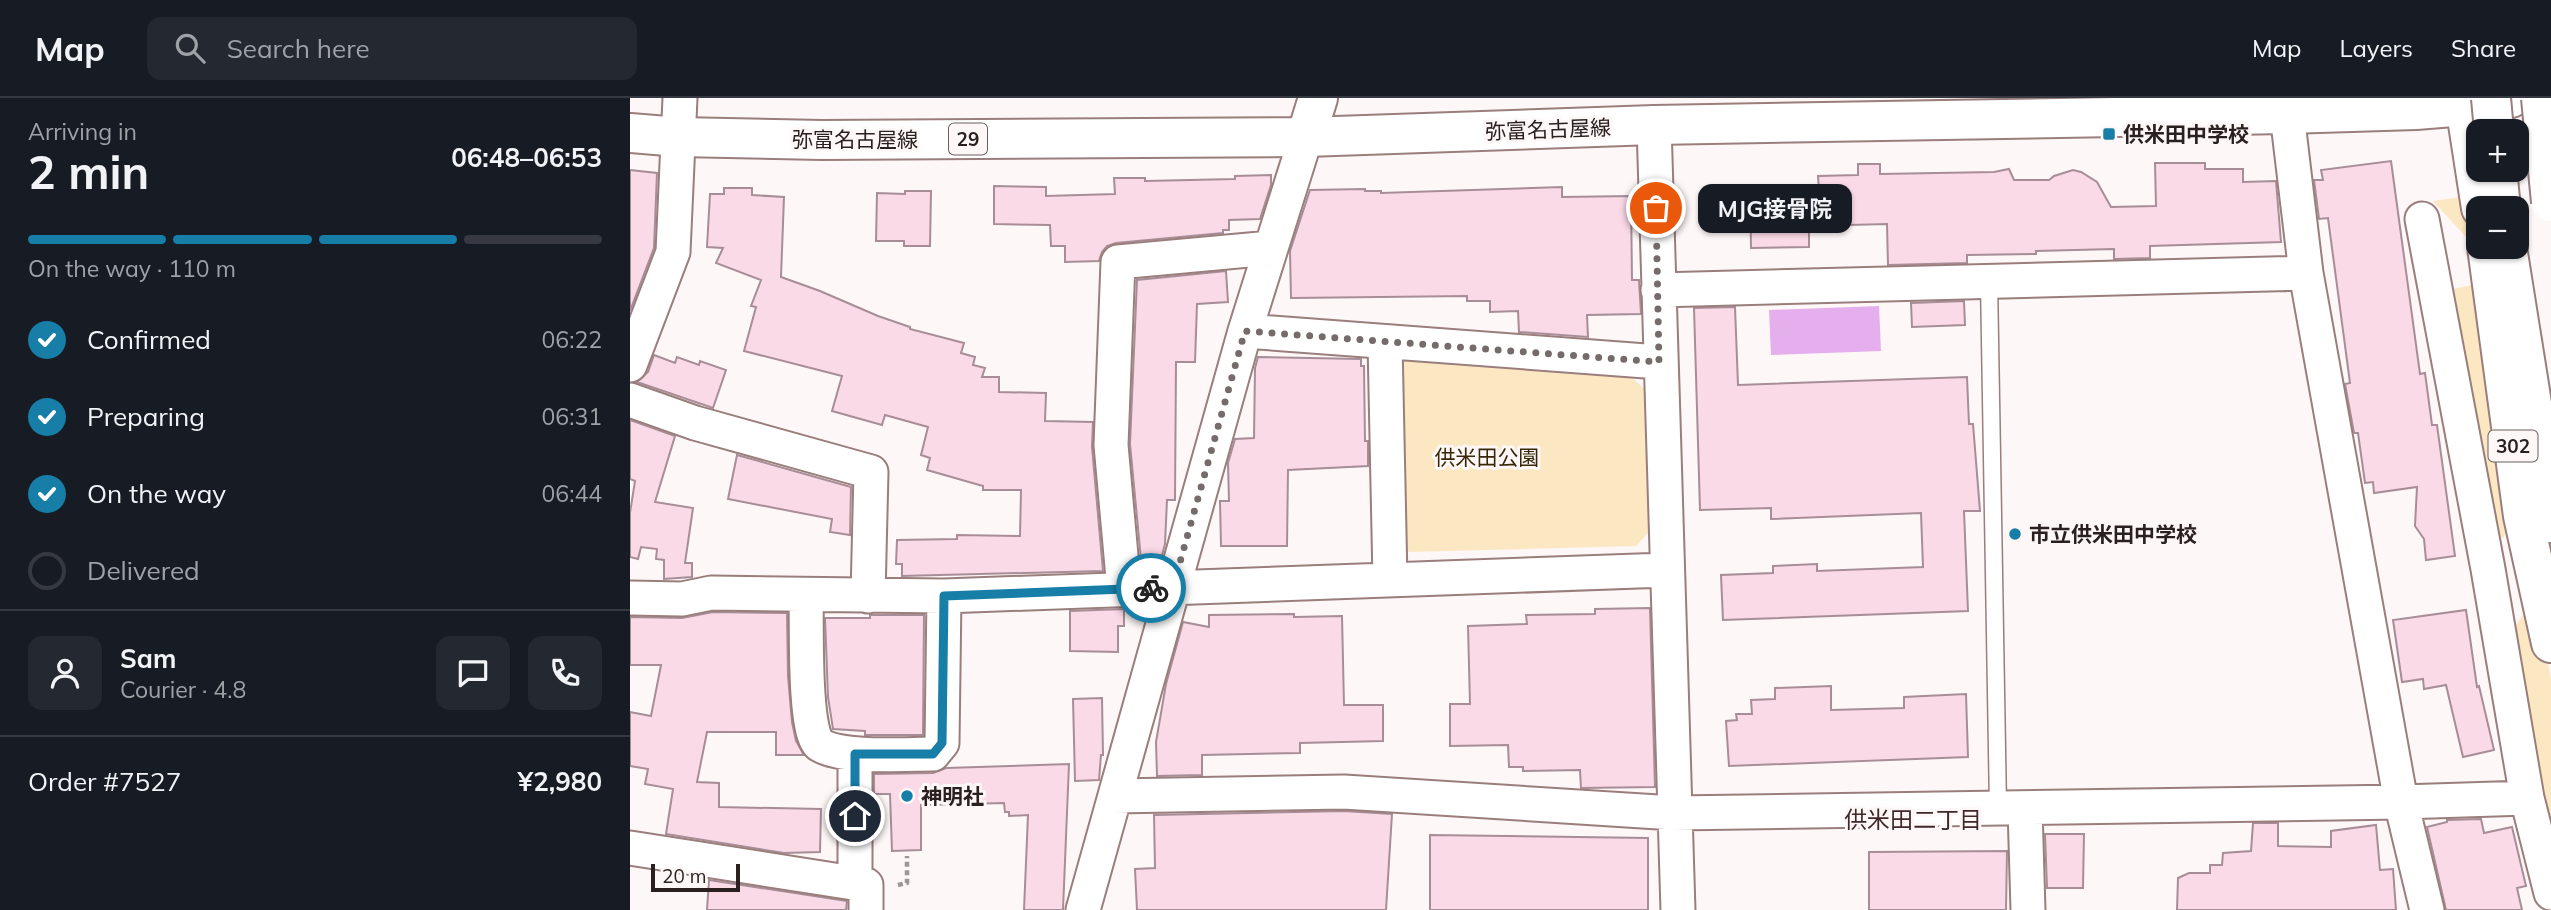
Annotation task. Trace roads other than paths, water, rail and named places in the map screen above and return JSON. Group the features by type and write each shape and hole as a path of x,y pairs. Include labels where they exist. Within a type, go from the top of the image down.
{"main road":[{"path":"1306,137 1318,98"},
{"name":"弥富名古屋線","path":"630,133 679,137 822,140 1306,137 2188,107 2287,114 2511,98"},
{"path":"2541,98 2551,202"},
{"name":"弥富名古屋線","path":"2474,101 2551,124"},
{"path":"2474,101 2486,119"},
{"path":"2474,101 2480,196"},
{"name":"302","path":"2489,259 2537,519 2551,643"},
{"path":"2508,259 2537,519"}],"street":[{"path":"630,365 673,252 680,98"},
{"path":"2287,114 2306,273 2401,802 2427,910"},
{"path":"1654,125 1659,362 1678,910"},
{"path":"1083,910 1245,331 1306,137"},
{"path":"2421,219 2488,569 2527,798 2551,893"},
{"path":"1124,589 1111,444 1118,262 1271,248"},
{"path":"1658,290 2306,273"},
{"path":"1245,331 1659,362"},
{"path":"1385,342 1390,580"},
{"path":"630,400 695,423 871,472 868,596"},
{"path":"2488,569 2537,519"},
{"path":"630,598 682,599 711,593 944,596 1666,570"},
{"path":"806,595 808,713 813,737 819,744 855,754 933,754 942,743 944,596"},
{"path":"630,848 721,864 861,897 855,754"},
{"path":"1115,796 1344,792 1674,813 2527,798"},
{"path":"2011,808 2028,910"}],"lane":[{"path":"1989,281 2011,808"}],"place":[{"name":"供米田中学校","path":"2109,134"},
{"name":"MJG接骨院","path":"1656,208"},
{"name":"市立供米田中学校","path":"2015,534"},
{"name":"神明社","path":"907,796"}],"district":[{"name":"供米田二丁目","path":"1913,819"}],"park label":[{"name":"供米田公園","path":"1487,457"}]}
